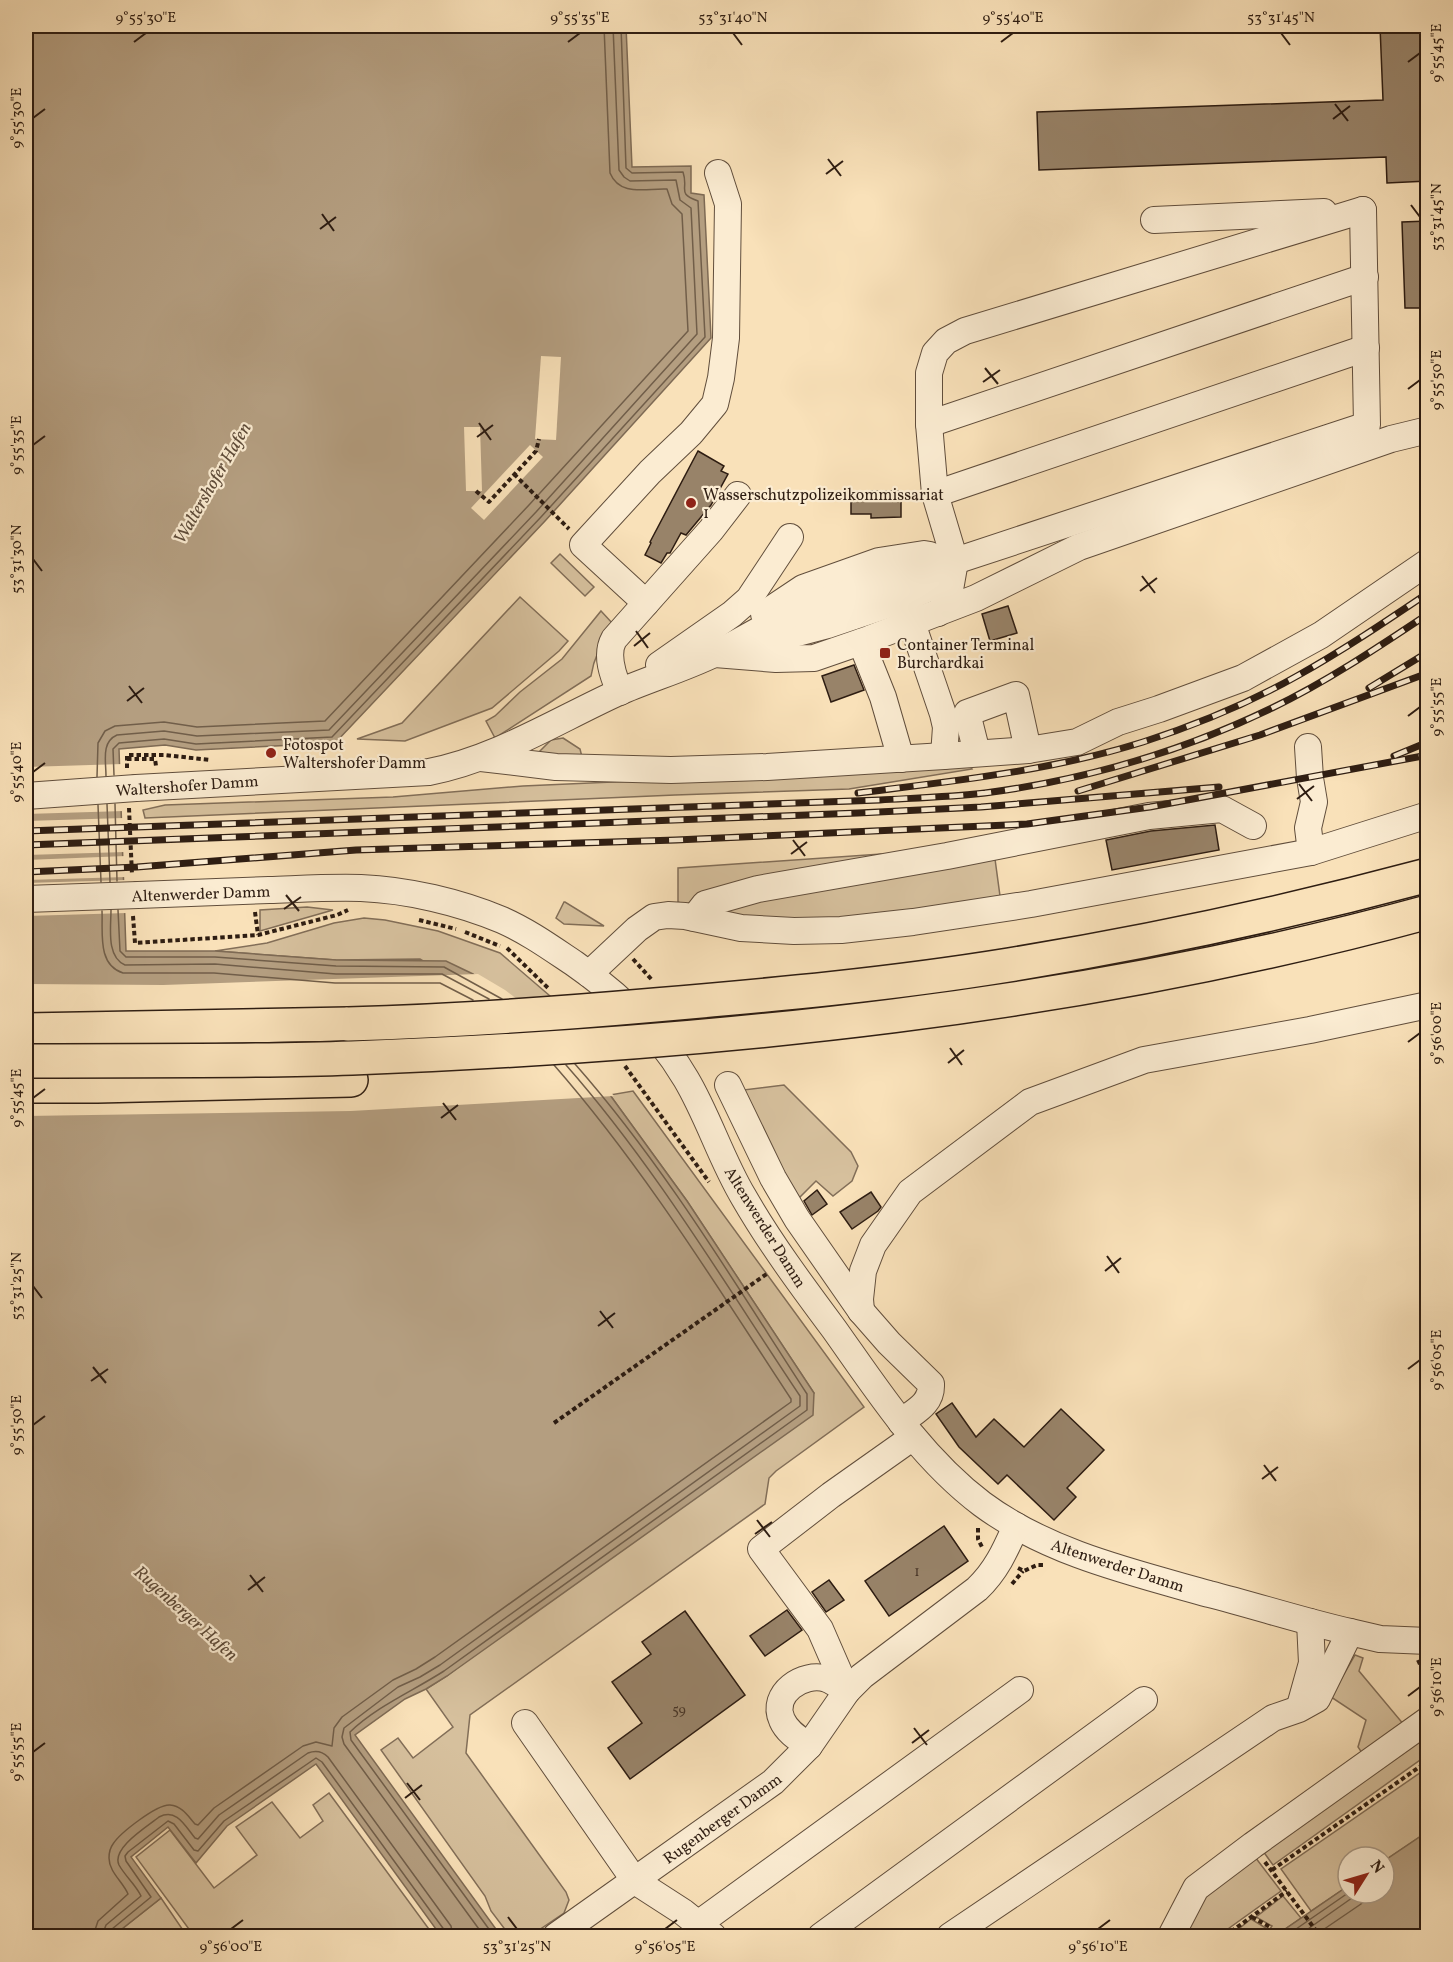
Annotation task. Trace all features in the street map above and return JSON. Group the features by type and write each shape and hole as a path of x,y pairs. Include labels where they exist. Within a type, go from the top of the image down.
{"highway":[{"path":"26,1030 433,1022 732,999 884,982 1019,963 1212,927 1324,903 1428,875"},
{"path":"26,1061 362,1058 616,1044 841,1023 964,1007 1135,978 1242,957 1428,912"},
{"path":"26,1086 351,1080 536,1070 893,1038 1139,999 1372,949 1428,934"}],"street":[{"path":"646,603 583,545 643,479 692,433 715,404 721,378 726,316 728,204 718,172"},
{"path":"620,692 715,654 828,626 902,600 927,589 955,561 1367,425 1364,210"},
{"path":"1154,220 1364,210"},
{"path":"938,613 948,601 955,561 935,494 929,424 929,373 935,353 946,341 965,331 1364,210"},
{"path":"929,424 1365,277"},
{"path":"935,494 1366,348"},
{"path":"715,654 776,659 814,658 976,598 1078,547 1380,443 1424,422"},
{"path":"620,692 613,677 610,645 711,530 738,495"},
{"path":"620,692 732,614 757,588 790,537"},
{"path":"715,654 748,625 803,588 879,561 924,554 955,561"},
{"path":"481,758 556,767 671,770 923,758 1028,750 1077,742 1118,722 1170,706 1243,678 1321,635 1428,562"},
{"path":"904,626 943,714 946,727 923,758"},
{"path":"861,642 883,697 923,758"},
{"name":"Waltershofer Damm","path":"26,796 130,788 429,772 451,768 481,758 620,692"},
{"path":"977,753 967,713 1016,696 1028,750"},
{"path":"1308,747 1314,802 1308,828 1311,852"},
{"path":"694,918 705,904 758,889 947,856 1149,816 1222,808 1253,826"},
{"path":"589,974 636,929 654,917 668,915 741,928 794,931 841,930 913,922 1031,904 1311,852 1428,815"},
{"name":"Altenwerder Damm","path":"26,900 361,888 414,894 460,906 502,920 536,937 617,996 674,1062 687,1081 720,1154 772,1243 907,1430 950,1477 978,1501 1016,1526 1050,1543 1154,1578 1310,1622 1380,1639 1428,1641"},
{"path":"861,1311 863,1271 873,1245 910,1192 1030,1102 1143,1060 1310,1030 1428,1005"},
{"path":"728,1085 773,1178 797,1220 861,1311 889,1343 931,1384 931,1394 907,1430 831,1495 761,1549 820,1629 848,1691"},
{"name":"Rugenberger Damm","path":"556,1936 773,1782 809,1746 848,1691 879,1661 977,1589 991,1576 1016,1526"},
{"path":"1299,1709 1305,1695 1312,1663 1310,1622"},
{"path":"950,1936 1273,1718 1299,1709 1317,1699 1350,1632"},
{"path":"809,1746 791,1732 782,1721 779,1708 783,1695 801,1679 828,1679 848,1691"},
{"path":"698,1924 1020,1690"},
{"path":"821,1936 1144,1700"},
{"path":"1171,1936 1196,1888 1428,1720"},
{"path":"525,1723 635,1881 698,1924"},
{"path":"663,1860 698,1924"}],"path":[{"path":"476,491 489,502 536,451 539,439"},
{"path":"514,474 577,537"},
{"path":"219,760 164,755 126,755 130,788 135,943 258,935 337,915 348,909 359,911"},
{"path":"127,759 155,759 156,768"},
{"path":"254,906 258,935"},
{"path":"415,919 461,930 507,948"},
{"path":"554,1423 771,1270"},
{"path":"1320,1936 1272,1870 1428,1761"},
{"path":"1349,1804 1355,1812"},
{"path":"1225,1936 1287,1891"},
{"path":"1252,1917 1270,1928"}],"shaded area":[{"path":"560,554 594,587 585,596 551,563"},
{"path":"520,597 568,641 559,651 492,708 405,741 357,739 402,723"},
{"path":"601,611 614,625 599,649 591,676 495,738 486,721 495,716 520,692 562,659"},
{"path":"563,738 580,749 583,761 538,753 551,740"},
{"path":"970,766 972,769 849,789 145,818 143,810 165,805 393,797 523,786"},
{"path":"881,854 884,870 995,859 1000,896 832,924 727,923 678,902 678,868"},
{"path":"564,902 604,926 564,924 556,918"},
{"path":"307,907 333,910 260,931 260,910"},
{"path":"364,918 438,931 500,953 578,1020 598,1044 569,1049 420,959 336,960 215,951 267,943 334,923"},
{"path":"784,1085 851,1152 858,1166 852,1181 833,1196 816,1181 799,1198 777,1160 743,1090"},
{"path":"633,1091 864,1407 776,1471 769,1478 765,1504 470,1715 466,1753 566,1892 569,1900 564,1913 530,1936 510,1936 491,1911 485,1896 381,1750 398,1738 413,1758 453,1727 426,1689 447,1676 814,1393 687,1201 610,1095"},
{"path":"1355,1655 1363,1658 1359,1671 1405,1726 1364,1756 1358,1747 1366,1720 1331,1697"},
{"path":"1427,1725 1427,1755 1273,1865 1260,1847"},
{"path":"1427,1768 1427,1832 1396,1853 1396,1845 1336,1845 1336,1894 1311,1911 1281,1869"},
{"path":"329,1793 434,1936 194,1936 136,1857 170,1830 214,1888 257,1855 236,1827 272,1802 300,1838 323,1821 313,1805"},
{"path":"1252,1853 1281,1891 1218,1936 1176,1936 1200,1891"},
{"path":"1283,1896 1301,1918 1275,1936 1230,1936 1251,1919 1269,1930 1272,1926 1256,1917"},
{"path":"161,1898 187,1936 113,1936"}],"water":[{"path":"26,26 626,26 632,167 691,166 691,193 704,195 711,338 545,521 335,743 196,750 165,745 119,749 126,951 215,951 336,960 446,961 473,974 610,1095 687,1201 814,1393 813,1415 447,1676 405,1699 355,1735 501,1936 441,1936 316,1764 227,1826 196,1863 168,1827 131,1857 161,1898 113,1936 26,1936"},
{"path":"1427,1832 1427,1936 1275,1936 1336,1894 1336,1905 1396,1905 1396,1853"}],"pier":[{"path":"541,356 561,357 556,440 535,439"},
{"path":"464,427 480,427 482,491 466,491"},
{"path":"530,445 543,457 484,520 471,508"},
{"path":"123,764 124,811 26,814 26,767"},
{"path":"124,818 125,852 26,855 26,821"},
{"path":"126,856 126,877 26,880 26,860"},
{"path":"126,880 127,913 26,916 26,883"},
{"path":"478,974 505,990 542,1018 555,1031 352,1042 26,1048 26,984 163,985"},
{"path":"572,1047 614,1096 351,1111 26,1116 26,1052"}],"building":[{"path":"1380,26 1428,26 1428,181 1387,183 1386,157 1039,170 1037,112 1383,100"},
{"path":"1428,221 1428,308 1405,308 1402,222"},
{"name":"Wasserschutzpolizeikommissariat 1","path":"698,451 724,466 721,471 728,474 711,505 686,535 681,533 670,553 667,553 661,563 645,555"},
{"path":"871,491 901,491 901,517 871,518 871,514 851,514 851,498 871,498"},
{"path":"1008,606 1017,633 990,641 982,614"},
{"path":"854,665 864,690 831,702 822,676"},
{"path":"1215,825 1219,850 1112,870 1106,840 1151,831"},
{"path":"817,1190 827,1204 812,1215 804,1201"},
{"path":"871,1192 881,1207 852,1229 840,1212"},
{"path":"952,1403 976,1437 994,1419 1024,1447 1061,1409 1104,1450 1067,1488 1076,1497 1054,1520 1007,1475 998,1484 959,1447 936,1414"},
{"path":"944,1526 968,1561 889,1616 865,1581"},
{"path":"829,1580 844,1600 826,1612 812,1592"},
{"path":"787,1610 802,1630 765,1656 750,1636"},
{"path":"685,1611 745,1695 630,1779 608,1748 642,1723 612,1682 651,1654 642,1642"}],"railway":[{"path":"858,793 1037,768 1108,752 1163,735 1222,713 1279,686 1347,646 1428,593"},
{"path":"26,831 880,800 972,794 1022,787 1132,762 1238,724 1332,676 1428,614"},
{"path":"1369,688 1428,652"},
{"path":"1078,791 1260,735 1428,673"},
{"path":"1394,756 1428,742"},
{"path":"26,872 137,867 356,850 676,840 1027,824 1150,807 1428,755"},
{"path":"26,845 858,813 981,807 1219,787"}],"place":[{"name":"Wasserschutzpolizeikommissariat 1","path":"691,503"},
{"name":"Container Terminal Burchardkai","path":"885,653"},
{"name":"Fotospot Waltershofer Damm","path":"271,753"}],"water label":[{"name":"Waltershofer Hafen","path":"212,483"},
{"name":"Rugenberger Hafen","path":"186,1613"}]}
